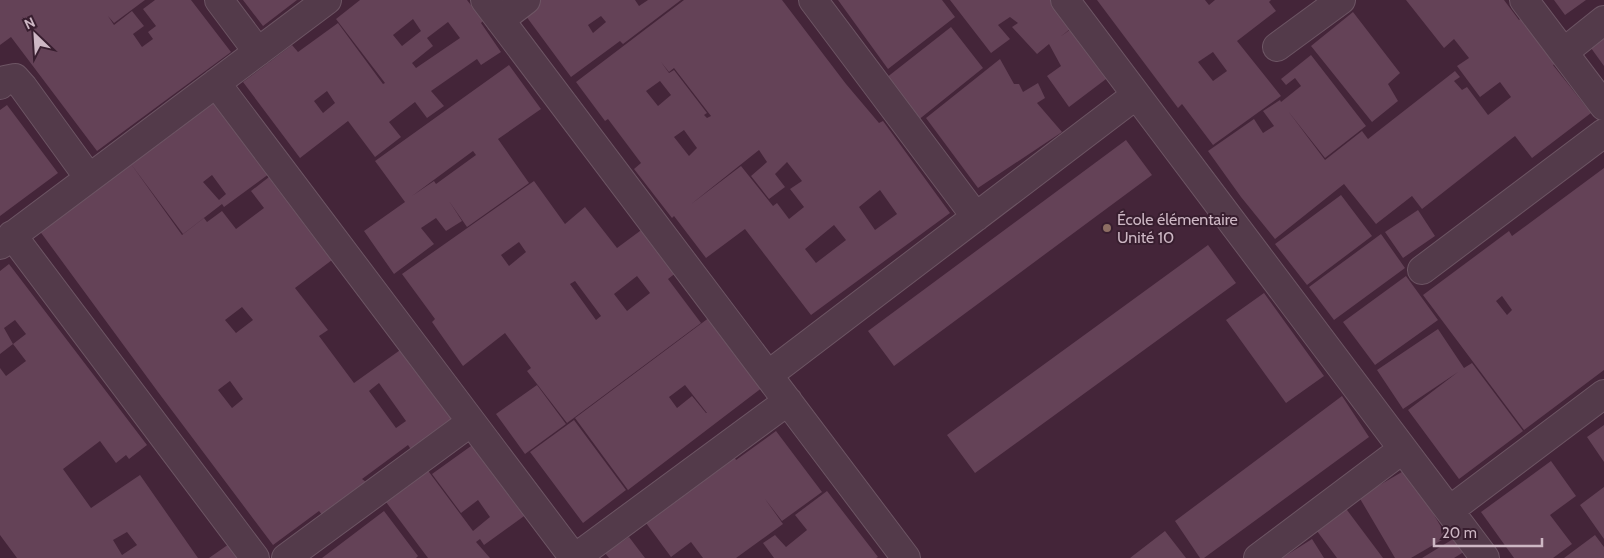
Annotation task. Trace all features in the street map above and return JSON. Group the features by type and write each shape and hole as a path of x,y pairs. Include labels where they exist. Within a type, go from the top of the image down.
{"street":[{"path":"218,0 258,52"},
{"path":"256,558 6,240 327,0"},
{"path":"526,0 493,10 906,558"},
{"path":"813,0 976,217"},
{"path":"1065,0 1485,558"},
{"path":"1277,47 1341,0"},
{"path":"1524,0 1604,106"},
{"path":"1564,52 1604,20"},
{"path":"0,85 5,80 15,78 89,178"},
{"path":"216,83 574,558 788,401"},
{"path":"768,375 1136,95"},
{"path":"1422,270 1604,133"},
{"path":"1450,510 1604,394"},
{"path":"286,558 471,422"},
{"path":"1258,558 1403,449"}],"building":[{"path":"0,0 145,0 114,23 108,16 114,25 132,11 144,26 133,34 142,47 153,39 148,32 156,26 143,9 155,0 191,0 231,52 97,151 11,37 0,45"},
{"path":"243,0 297,0 263,26"},
{"path":"360,0 467,0 483,21 481,23 501,52 481,65 477,59 431,91 444,106 427,118 415,102 389,122 401,137 375,157 348,121 300,158 243,82 292,45 298,52 338,23 383,84 385,83 336,19","holes":["413,19 421,31 402,46 393,35","448,22 460,38 416,68 412,63 433,46 427,38","327,91 335,103 323,113 314,101"]},
{"path":"539,0 635,0 639,6 648,0 681,0 623,44 620,41 571,77 523,12","holes":["601,16 606,22 593,33 588,25"]},
{"path":"684,0 782,0 846,84 879,123 883,121 950,213 811,315 745,229 706,258 674,216 672,218 634,169 641,163 608,119 605,121 576,82","holes":["661,62 669,72 674,68 711,116 707,118 704,115 707,113 674,70 669,73","660,81 671,95 658,106 646,91","684,130 697,148 689,156 674,137","759,150 767,162 751,176 769,199 785,187 775,174 787,162 802,181 790,189 804,207 789,219 777,203 773,206 741,166 690,205","880,190 897,214 875,230 859,207","834,225 846,240 816,263 805,249"]},
{"path":"838,0 942,0 955,17 888,69"},
{"path":"950,0 1054,0 1074,26 1060,37 1078,24 1114,73 1069,107 1047,76 1061,66 1049,44 1037,54 1012,27 1018,23 1010,17 998,25 1010,39 991,53"},
{"path":"1097,0 1205,0 1209,5 1215,0 1271,0 1269,2 1276,11 1237,41 1281,96 1213,145 1182,104 1178,108","holes":["1213,52 1227,71 1213,81 1198,62"]},
{"path":"1406,0 1504,0 1519,20 1524,16 1558,62 1553,65 1591,113 1532,158 1515,136 1422,209 1412,196 1376,224 1344,184 1275,239 1241,197 1208,151 1254,119 1263,133 1274,126 1263,111 1280,100 1281,102 1301,86 1295,78 1286,85 1281,79 1311,55 1366,126 1325,158 1288,111 1325,160 1362,131 1368,139 1455,71 1460,77 1454,81 1462,90 1467,87 1488,115 1511,97 1500,82 1480,97 1457,66 1469,58 1454,39 1444,48"},
{"path":"1554,0 1586,0 1565,15"},
{"path":"1353,12 1400,73 1388,84 1398,101 1372,122 1311,46"},
{"path":"951,27 983,68 917,121 886,78"},
{"path":"1604,38 1604,66 1591,48"},
{"path":"1000,59 1014,84 1019,84 1023,92 1038,83 1045,98 1037,103 1062,132 978,188 926,118"},
{"path":"509,65 541,109 498,139 529,183 467,227 449,201 462,221 446,231 436,218 421,228 434,244 394,274 364,231 405,202 375,161","holes":["473,151 476,155 436,184 434,181 412,196"]},
{"path":"219,99 273,171 224,207 222,204 183,234 131,164","holes":["212,175 226,194 219,200 203,182"]},
{"path":"7,105 58,173 0,216 0,110"},
{"path":"1126,140 1152,175 894,366 868,331"},
{"path":"131,164 182,235 204,218 207,222 222,211 236,229 264,208 251,191 269,177 332,260 295,288 328,330 319,336 354,383 403,348 456,421 412,451 408,445 362,479 366,482 323,516 319,511 273,545 39,230","holes":["242,307 253,320 236,333 225,320","230,381 243,399 232,408 218,390","379,383 406,421 396,428 369,391"]},
{"path":"1604,168 1604,370 1524,430 1423,295 1509,231 1512,236","holes":["1502,296 1512,310 1507,315 1496,301"]},
{"path":"534,181 565,224 585,207 617,248 644,228 677,272 668,279 701,323 567,423 527,371 531,368 505,333 463,366 432,322 435,319 402,274","holes":["519,242 526,252 509,266 501,255","637,276 650,293 627,311 614,294","575,281 601,316 596,320 570,284"]},
{"path":"1341,195 1372,236 1307,285 1275,244"},
{"path":"1418,210 1435,236 1403,258 1385,232"},
{"path":"1381,234 1405,268 1334,320 1309,287"},
{"path":"1208,245 1236,283 975,473 947,435"},
{"path":"9,264 147,445 129,459 126,455 116,463 100,441 63,469 91,508 140,475 198,558 17,558 0,535 0,368 6,376 26,361 13,344 0,354 0,271","holes":["15,320 26,334 13,344 4,328","127,532 137,545 122,555 113,540"]},
{"path":"1406,276 1438,320 1375,365 1343,322"},
{"path":"1264,293 1324,376 1286,403 1226,320"},
{"path":"710,317 763,387 628,490 575,418","holes":["685,385 707,413 692,396 677,408 669,397"]},
{"path":"1438,329 1464,368 1472,363 1523,431 1459,479 1408,410 1458,372 1403,409 1377,370"},
{"path":"537,385 566,424 525,454 496,414"},
{"path":"1342,396 1369,437 1204,558 1200,558 1175,521"},
{"path":"574,420 626,490 583,523 530,452"},
{"path":"1604,425 1604,462 1587,437"},
{"path":"776,431 822,492 782,521 765,499 783,524 736,558 703,558 691,542 671,557 646,523 735,458 736,460"},
{"path":"478,441 531,511 484,545 480,539 476,542 490,558 428,558 383,498 426,468 473,531 490,517 478,500 461,513 432,474"},
{"path":"1551,461 1576,496 1550,515 1572,544 1553,558 1514,558 1481,512"},
{"path":"1407,469 1447,537 1411,558 1395,558 1359,497"},
{"path":"1604,487 1604,539 1580,505"},
{"path":"827,491 878,557 774,558 763,543 775,535 786,547 807,530 795,515"},
{"path":"1344,506 1383,558 1337,558 1314,527"},
{"path":"384,511 418,556 416,558 322,558"},
{"path":"1165,531 1186,558 1130,558"},
{"path":"1595,535 1604,547 1604,558 1564,558"},
{"path":"1458,536 1467,550 1454,558 1422,558"},
{"path":"629,537 645,558 609,558 605,553"},
{"path":"1312,539 1324,558 1282,558"},
{"path":"229,544 239,558 209,558"}],"place":[{"name":"École élémentaire Unité 10","path":"1107,228"}]}
